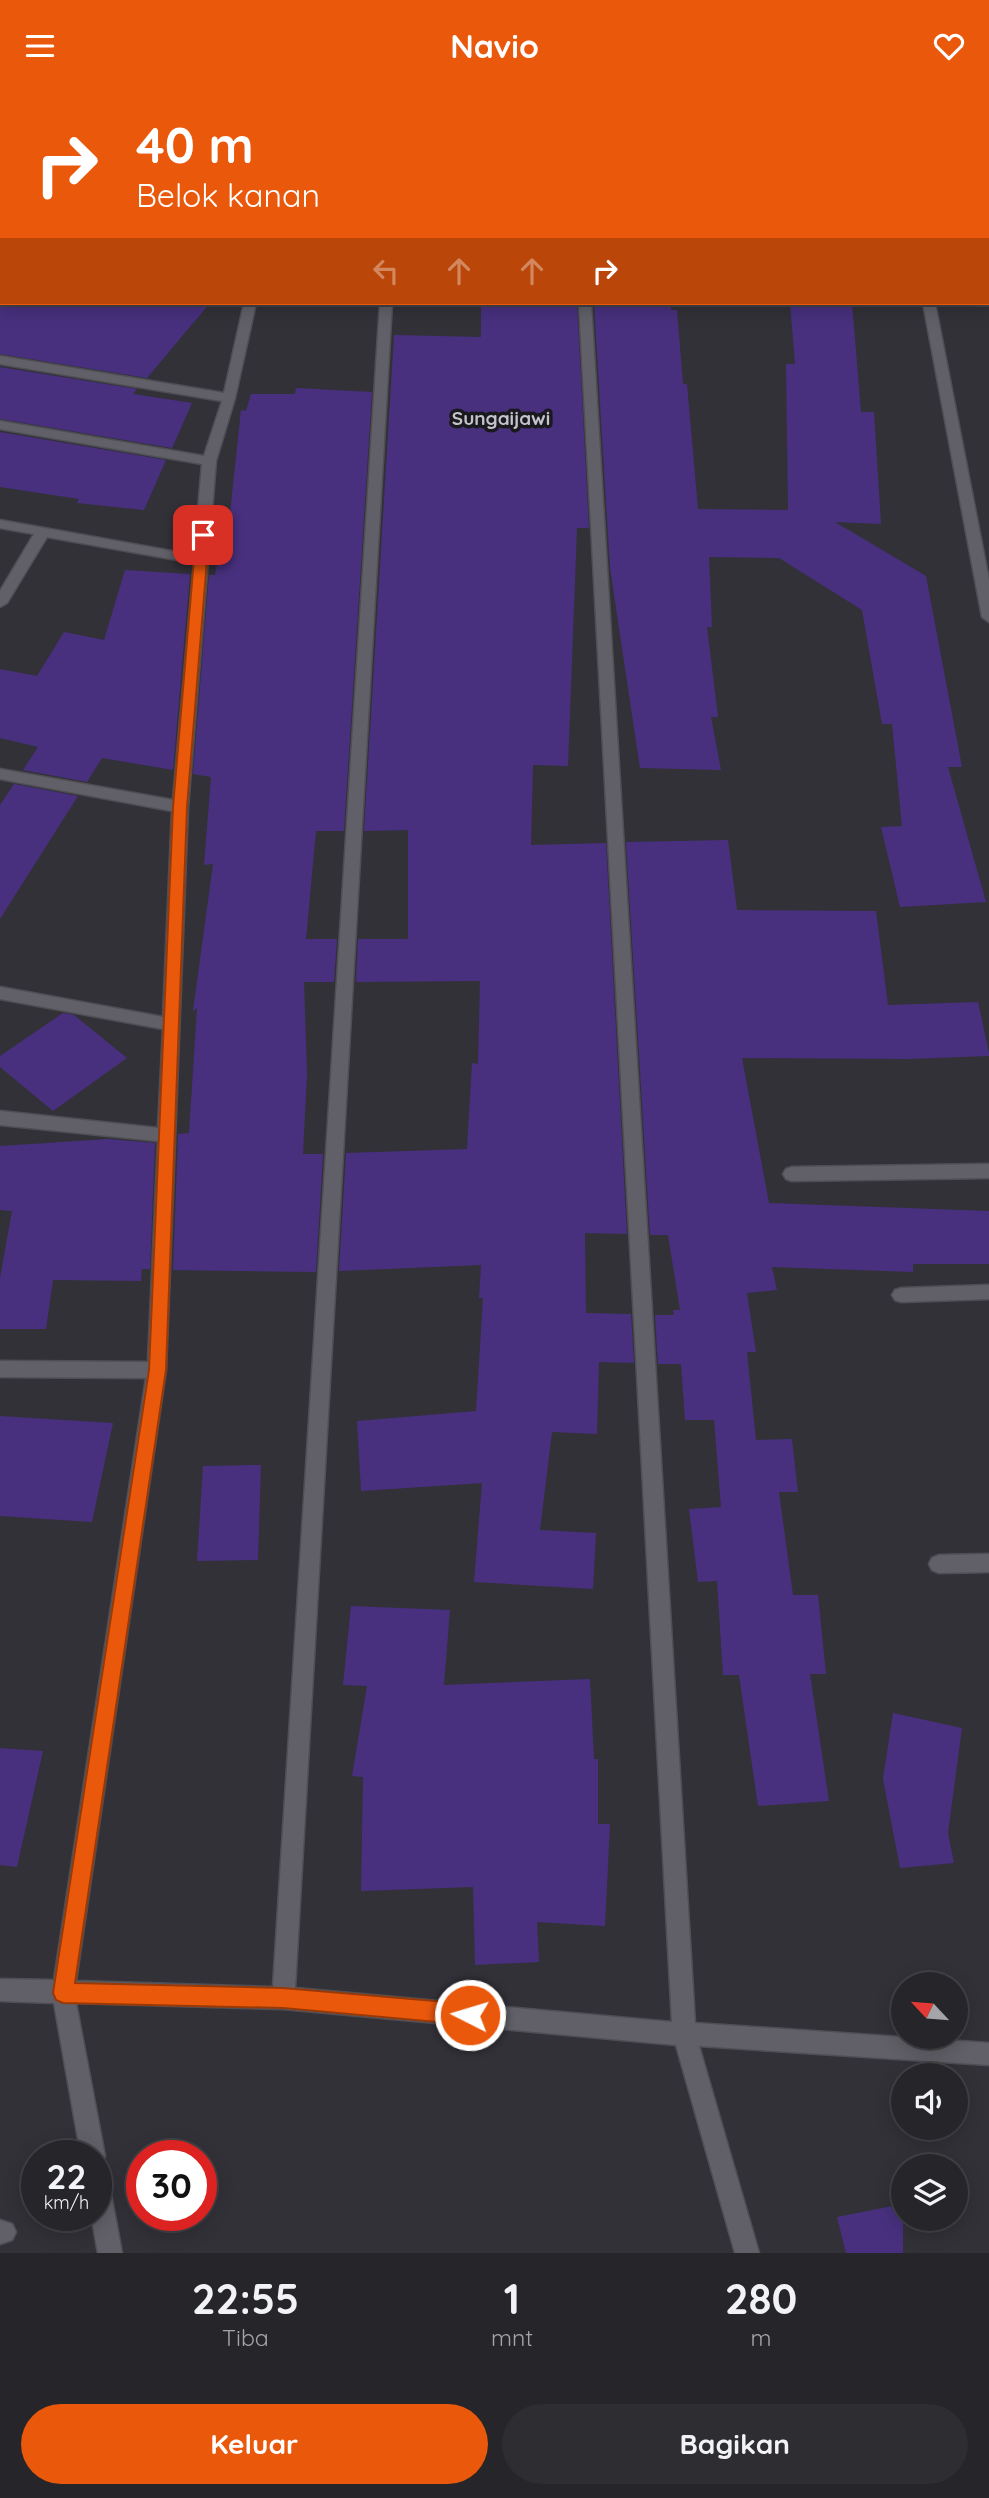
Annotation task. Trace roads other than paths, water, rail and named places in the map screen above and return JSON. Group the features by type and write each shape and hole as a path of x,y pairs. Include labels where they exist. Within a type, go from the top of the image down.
{"street":[{"path":"90,2140 63,1993 157,1370 180,807 209,461 229,398 250,305"},
{"path":"283,1998 386,305"},
{"path":"584,305 684,2034 747,2253"},
{"path":"929,305 989,617"},
{"path":"0,360 229,398"},
{"path":"0,425 209,461"},
{"path":"0,524 201,560"},
{"path":"0,603 43,531"},
{"path":"0,774 180,807"},
{"path":"0,993 172,1025"},
{"path":"0,1118 165,1135"},
{"path":"792,1174 989,1171"},
{"path":"901,1295 989,1292"},
{"path":"0,1369 157,1370"},
{"path":"939,1564 989,1563"},
{"path":"0,1990 283,1998 684,2034 989,2054"},
{"path":"106,2231 110,2253"}],"district":[{"name":"Sungaijawi","path":"501,418"}]}
